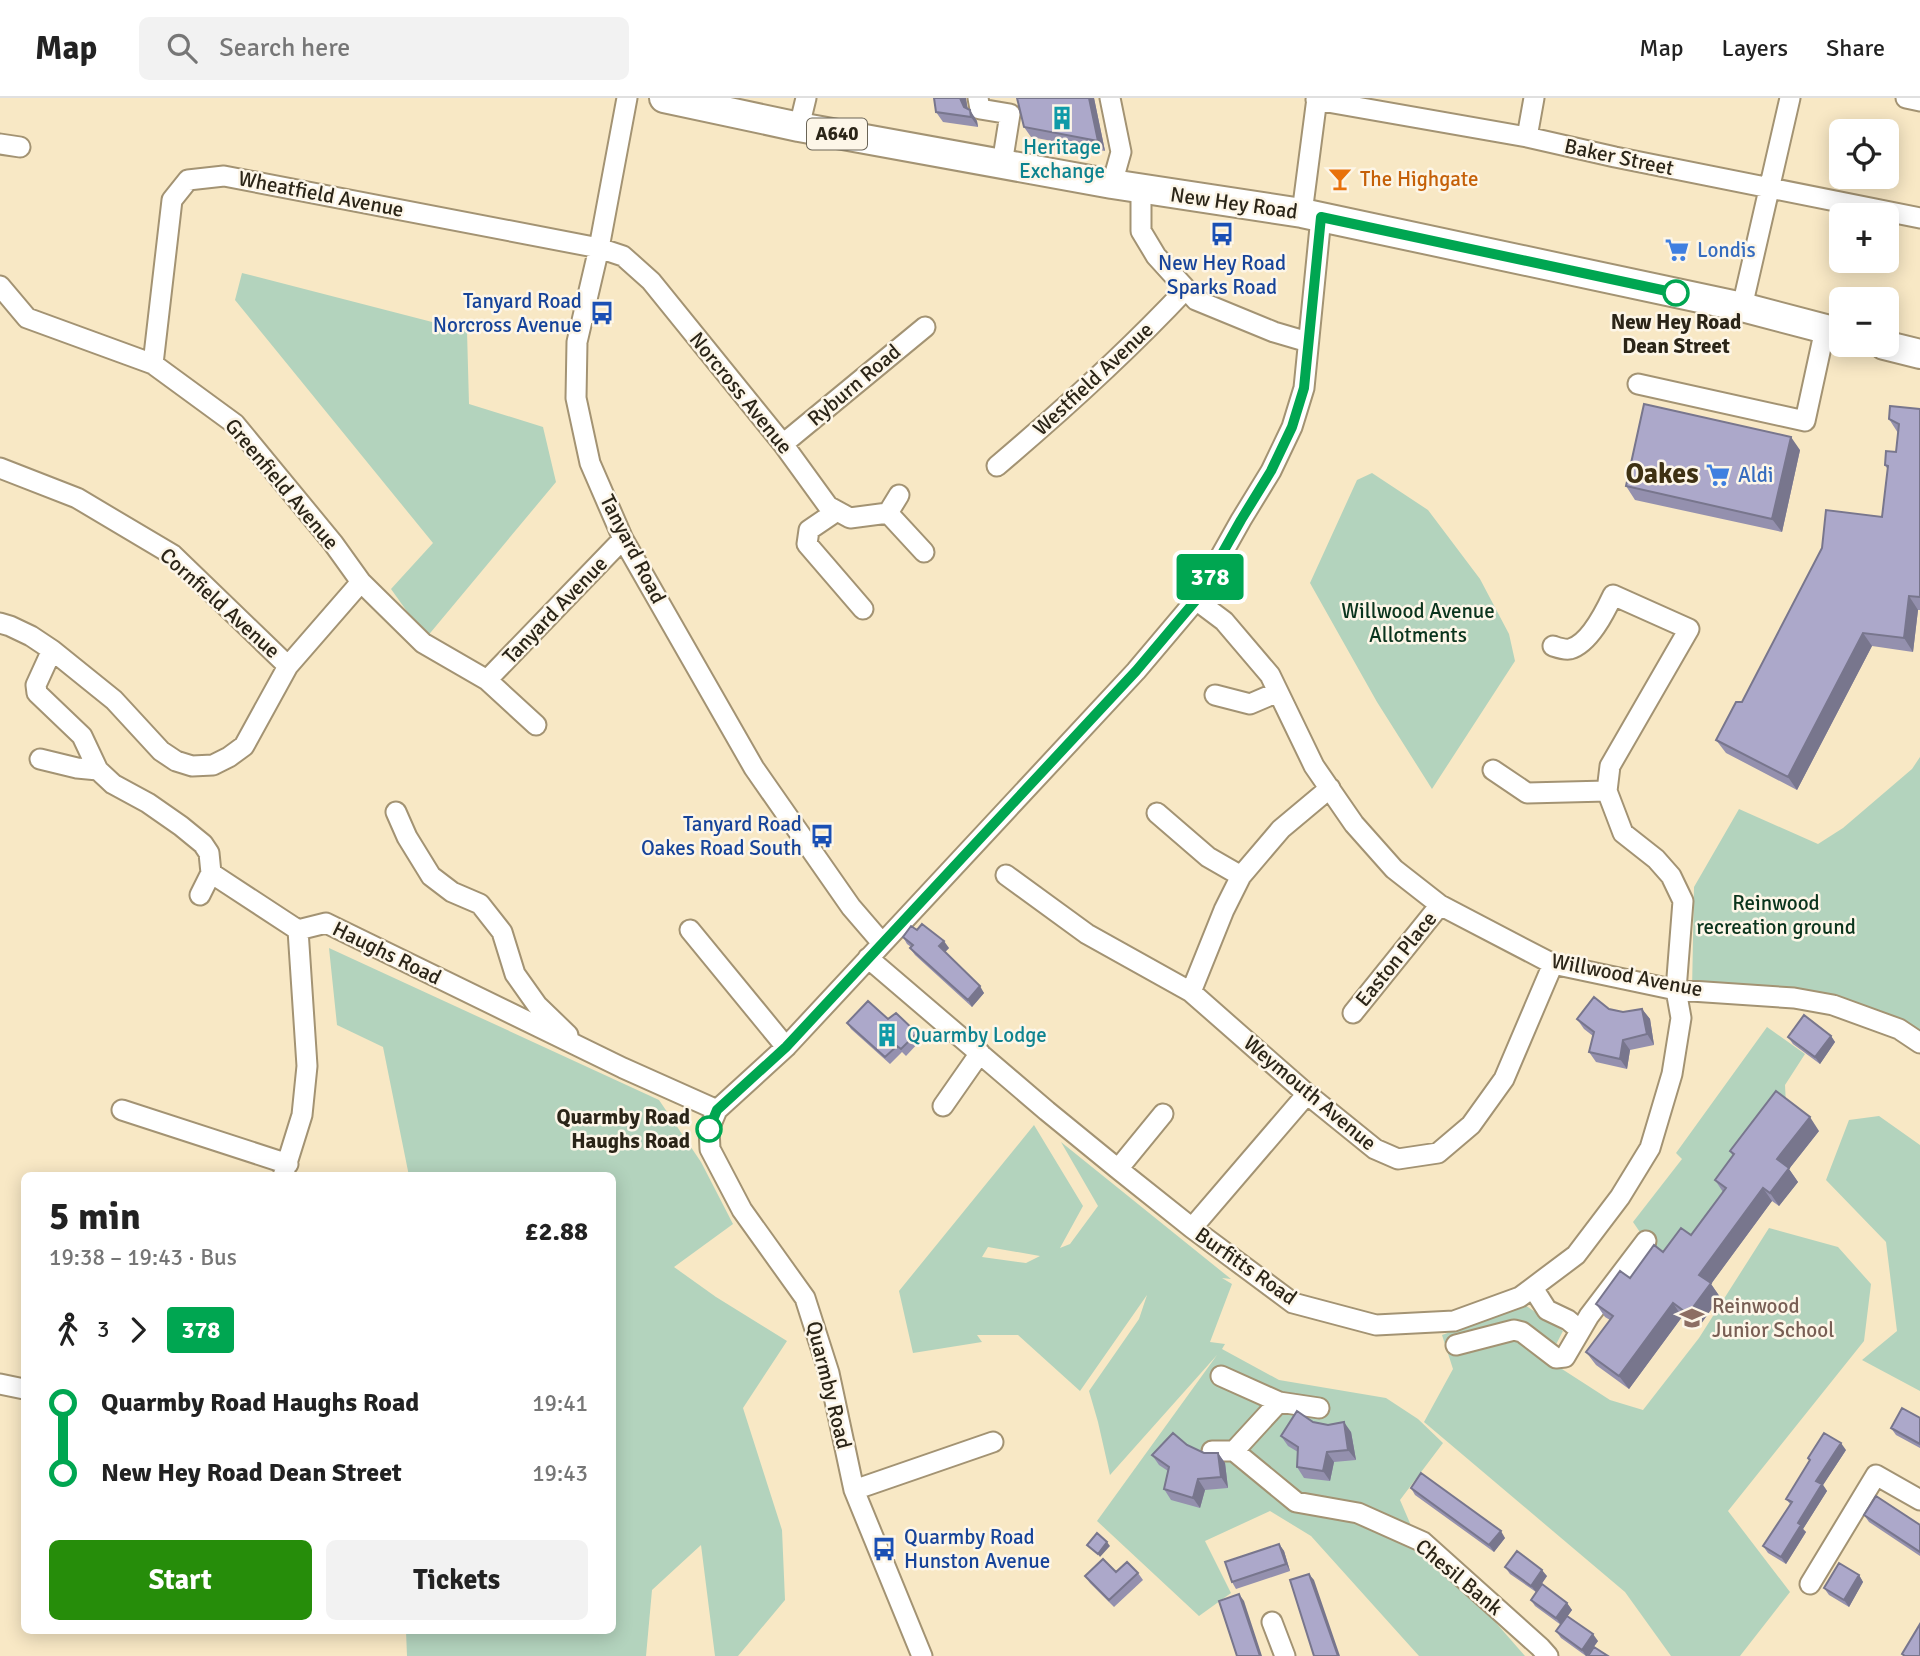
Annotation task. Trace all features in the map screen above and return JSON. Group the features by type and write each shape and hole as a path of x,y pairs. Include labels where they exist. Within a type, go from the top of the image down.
{"highway":[{"name":"New Hey Road","path":"664,98 799,127 1112,184 1311,215 1742,307 1829,330"},
{"path":"1899,349 1920,354"}],"street":[{"name":"Tanyard Road","path":"627,98 599,248 577,342 576,398 590,463 623,539 754,768 851,907 882,943"},
{"path":"799,127 806,98"},
{"path":"978,98 980,109 1010,114 1002,164"},
{"path":"1110,98 1121,152 1112,184"},
{"path":"1527,137 1534,98"},
{"path":"1742,307 1790,98"},
{"path":"1906,98 1920,101"},
{"path":"717,1110 786,1047 1136,671 1196,600 1271,471 1292,427 1304,388 1315,266 1311,215 1317,99"},
{"name":"Baker Street","path":"1317,99 1527,137 1628,160 1920,218"},
{"path":"0,144 20,147"},
{"name":"Wheatfield Avenue","path":"153,364 172,200 188,180 224,176 599,248"},
{"path":"1141,189 1142,231 1156,256 1196,300 1274,332 1308,342"},
{"name":"Norcross Avenue","path":"599,248 623,256 651,281 783,444 828,506 838,511"},
{"name":"Greenfield Avenue","path":"0,286 27,318 153,364 235,424 333,543 361,582 423,643 486,680 536,725"},
{"name":"Westfield Avenue","path":"997,466 1104,370 1186,289"},
{"name":"Ryburn Road","path":"783,444 925,327"},
{"path":"1638,384 1805,421 1829,344"},
{"name":"Cornfield Avenue","path":"0,468 77,498 173,555 288,666"},
{"path":"888,513 898,495"},
{"path":"863,610 807,544 809,530 838,511 850,517 888,513"},
{"path":"888,513 924,552"},
{"name":"Tanyard Avenue","path":"486,680 623,539"},
{"path":"0,623 31,636 52,650 114,701 161,751 176,761 192,766 213,765 244,746 288,666 361,582"},
{"path":"1493,769 1527,793 1607,791 1610,766 1689,629 1613,595 1592,631 1573,648 1553,646"},
{"name":"Willwood Avenue","path":"1196,600 1224,621 1270,675 1314,766 1354,824 1394,869 1440,905 1553,964 1676,990 1794,998 1833,1005 1899,1029 1920,1043"},
{"path":"52,650 36,685 37,693 82,736 98,770 113,784 148,803 203,844 209,853 211,873 200,895"},
{"path":"1215,695 1250,704 1278,692"},
{"path":"40,759 98,770"},
{"path":"1191,992 1224,910 1241,876 1281,829 1330,788"},
{"name":"Burfitts Road","path":"868,958 1046,1111 1192,1228 1293,1303 1376,1325 1454,1321 1520,1297 1576,1255 1620,1197 1650,1148 1672,1074 1681,1018 1676,990 1683,901 1671,876 1656,859 1623,833 1607,791"},
{"name":"Haughs Road","path":"396,813 431,876 452,892 480,904 502,932 515,974 537,1005 563,1031 623,1068"},
{"path":"1157,813 1208,857 1241,876"},
{"path":"211,873 298,930"},
{"name":"Weymouth Avenue","path":"1006,875 1087,934 1191,992 1307,1094 1375,1149 1398,1159 1438,1153 1471,1125 1504,1079 1553,964"},
{"name":"Easton Place","path":"1353,1013 1440,905"},
{"name":"Haughs Road","path":"285,1170 302,1115 307,1066 298,930 326,923 623,1068 717,1110"},
{"path":"690,930 786,1047"},
{"path":"943,1106 980,1053"},
{"path":"1192,1228 1307,1094"},
{"path":"122,1110 285,1170"},
{"name":"Quarmby Road","path":"717,1110 709,1129 710,1149 741,1210 805,1298 829,1373 854,1490 922,1656"},
{"path":"1118,1169 1163,1114"},
{"path":"1456,1345 1514,1330 1522,1332 1556,1358 1565,1357 1589,1316 1646,1241"},
{"path":"1533,1288 1547,1310 1580,1330"},
{"path":"1221,1376 1279,1402 1319,1408"},
{"path":"0,1384 21,1388"},
{"path":"1212,1451 1234,1451 1279,1402"},
{"path":"854,1490 993,1441"},
{"name":"Chesil Bank","path":"1234,1451 1296,1502 1358,1513 1423,1542 1548,1656"},
{"path":"1810,1584 1876,1475 1920,1500"},
{"path":"1272,1622 1285,1656"}],"green space":[{"path":"242,273 467,331 469,404 543,427 556,482 426,638 391,589 433,543 235,300"},
{"name":"Willwood Avenue Allotments","path":"1372,473 1428,510 1480,579 1509,634 1515,661 1432,789 1377,702 1310,583 1357,480"},
{"name":"Reinwood recreation ground","path":"1920,757 1920,1043 1833,1005 1692,991 1694,887 1739,809 1818,844 1843,828 1912,769"},
{"path":"329,948 659,1100 701,1162 733,1224 674,1267 787,1341 743,1408 782,1530 785,1600 738,1656 715,1656 701,1545 652,1590 646,1656 407,1656 406,1634 616,1634 616,1172 408,1172 383,1047 337,1025"},
{"path":"1767,1027 1805,1054 1785,1085 1786,1105 1753,1175 1673,1266 1646,1241 1633,1222 1682,1159 1676,1153"},
{"path":"1879,1116 1920,1145 1920,1391 1862,1360 1897,1331 1886,1242 1826,1180 1849,1120"},
{"path":"1034,1125 1083,1206 1060,1248 1070,1244 1098,1206 1061,1142 1231,1279 1222,1278 1232,1284 1210,1342 1225,1344 1222,1349 1279,1380 1386,1398 1418,1419 1443,1443 1400,1500 1422,1551 1476,1600 1525,1656 1419,1656 1311,1536 1270,1511 1205,1541 1231,1593 1199,1616 1097,1521 1217,1355 1110,1475 1089,1391 1139,1319 1147,1295 1080,1391 1018,1335 977,1335 982,1342 913,1353 899,1291","holes":["988,1247 1040,1256 1026,1263 982,1257"]},
{"path":"1769,1228 1838,1247 1871,1284 1864,1341 1728,1511 1790,1592 1740,1656 1671,1656 1625,1592 1424,1422 1453,1369 1442,1335 1525,1305 1563,1331 1548,1360 1610,1400 1643,1410 1699,1338"}],"building":[{"path":"934,98 960,98 964,107 970,110 971,117 936,112"},
{"name":"Heritage Exchange","path":"1017,98 1089,98 1098,141 1024,127"},
{"name":"Aldi","path":"1644,404 1791,437 1772,519 1626,486"},
{"path":"1890,406 1920,409 1920,597 1909,596 1904,638 1863,633 1788,777 1716,740 1736,702 1742,702 1822,548 1826,510 1882,517 1888,466 1885,465 1886,451 1896,452 1899,424 1889,419"},
{"path":"922,924 944,941 939,946 980,986 968,1000 910,948 913,945 903,937 911,926 917,930"},
{"path":"1594,997 1609,1009 1623,1012 1642,1009 1647,1034 1623,1040 1620,1059 1589,1052 1594,1032 1577,1019"},
{"name":"Quarmby Lodge","path":"868,1001 888,1019 896,1013 917,1033 901,1049 897,1046 885,1057 847,1023"},
{"path":"1804,1015 1831,1036 1815,1057 1788,1037"},
{"path":"1776,1091 1810,1117 1777,1159 1789,1168 1770,1193 1763,1188 1699,1275 1711,1283 1688,1314 1673,1303 1619,1376 1586,1352 1613,1316 1596,1304 1620,1271 1630,1278 1654,1245 1663,1252 1681,1228 1691,1235 1726,1188 1715,1180 1734,1154 1730,1151"},
{"path":"1902,1408 1920,1418 1920,1444 1891,1428"},
{"path":"1297,1411 1313,1422 1328,1425 1344,1422 1348,1450 1327,1452 1323,1471 1297,1467 1298,1447 1281,1436"},
{"path":"1173,1433 1187,1445 1204,1453 1218,1453 1221,1477 1198,1479 1193,1498 1164,1489 1169,1467 1152,1455"},
{"path":"1824,1433 1841,1443 1816,1481 1822,1484 1781,1557 1763,1546 1792,1502 1786,1499"},
{"path":"1421,1473 1501,1531 1489,1545 1411,1488"},
{"path":"1876,1496 1920,1525 1920,1552 1864,1515"},
{"path":"1097,1533 1107,1542 1098,1554 1087,1545"},
{"path":"1279,1544 1286,1564 1232,1582 1225,1562"},
{"path":"1517,1551 1542,1570 1531,1586 1505,1567"},
{"path":"1103,1559 1116,1572 1127,1562 1138,1573 1109,1600 1085,1576"},
{"path":"1839,1563 1859,1575 1844,1600 1824,1588"},
{"path":"1309,1574 1338,1656 1314,1656 1290,1580"},
{"path":"1542,1584 1567,1603 1556,1618 1531,1600"},
{"path":"1239,1594 1260,1656 1237,1656 1219,1601"},
{"path":"1567,1616 1593,1634 1582,1650 1556,1631"},
{"path":"1920,1624 1920,1656 1905,1656 1902,1654"},
{"path":"1594,1647 1608,1656 1588,1656"}],"bus line":[{"name":"378","path":"709,1129 717,1110 786,1047 1136,671 1196,600 1271,471 1292,427 1304,388 1321,217 1676,293"}],"place":[{"name":"Heritage Exchange","path":"1062,118"},
{"name":"The Highgate","path":"1340,179"},
{"name":"New Hey Road Sparks Road","path":"1222,234"},
{"name":"Londis","path":"1677,250"},
{"name":"New Hey Road Dean Street","path":"1676,293"},
{"name":"Tanyard Road Norcross Avenue","path":"602,313"},
{"name":"Aldi","path":"1718,475"},
{"name":"Tanyard Road Oakes Road South","path":"822,836"},
{"name":"Quarmby Lodge","path":"887,1035"},
{"name":"Quarmby Road Haughs Road","path":"709,1129"},
{"name":"Reinwood Junior School","path":"1692,1318"},
{"name":"Quarmby Road Hunston Avenue","path":"884,1549"}],"district":[{"name":"Oakes","path":"1662,474"}]}
